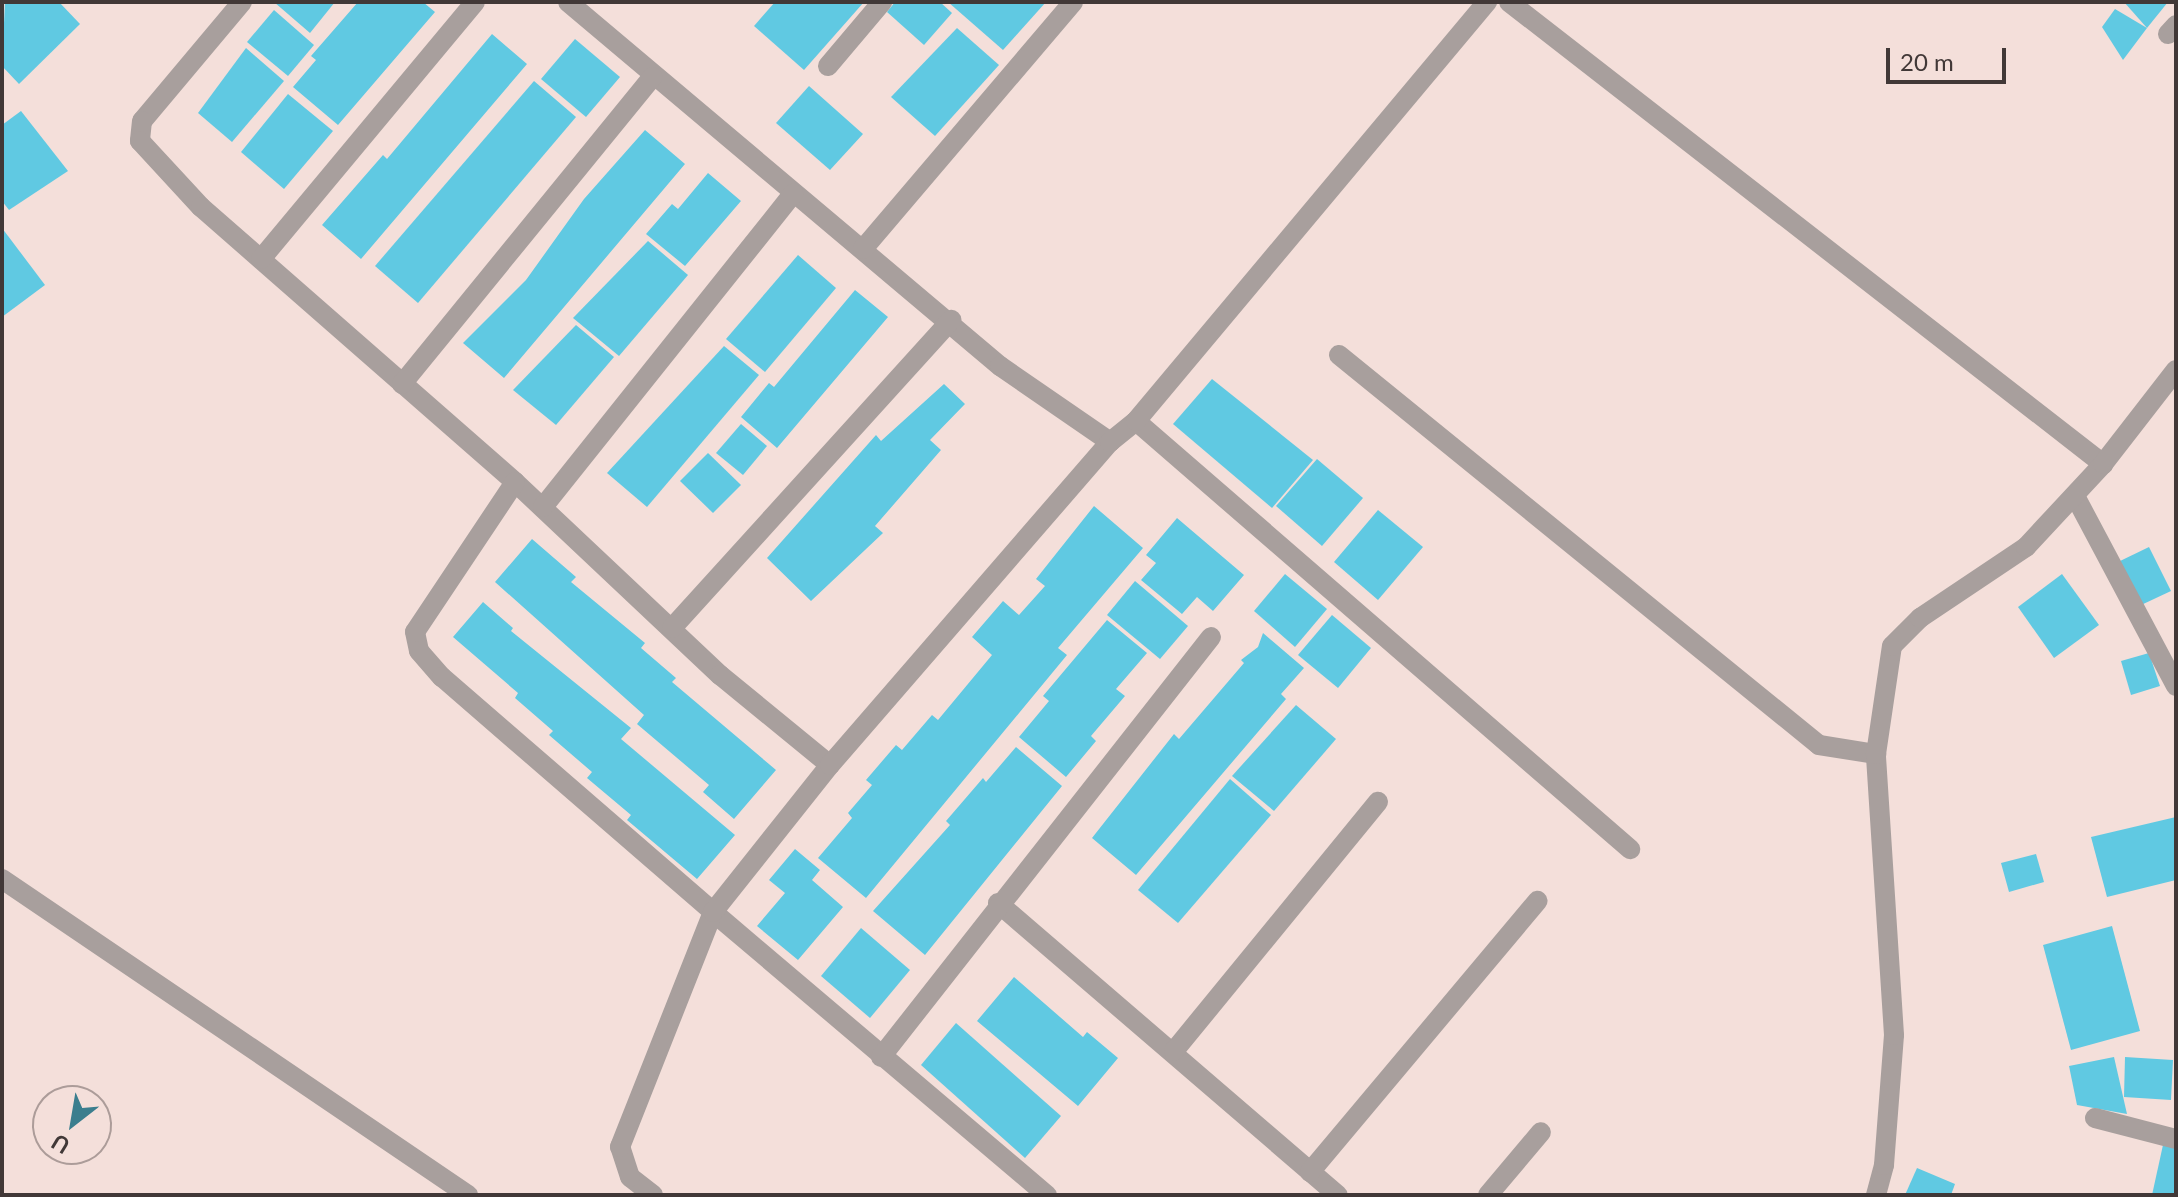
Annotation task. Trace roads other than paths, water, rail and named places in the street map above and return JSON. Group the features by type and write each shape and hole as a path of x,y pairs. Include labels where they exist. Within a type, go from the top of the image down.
{"street":[{"path":"242,2 142,121 140,141 261,259 543,507 720,675 830,765"},
{"path":"261,259 475,2"},
{"path":"568,2 652,77 951,320 1000,366 1110,442"},
{"path":"828,66 882,2"},
{"path":"863,249 1073,2"},
{"path":"653,1195 630,1177 620,1147 713,912 830,765 1110,442 1136,421 1487,2"},
{"path":"1509,2 2103,464"},
{"path":"402,384 652,77"},
{"path":"543,507 793,194"},
{"path":"672,628 951,320"},
{"path":"1339,355 1819,745 1876,754"},
{"path":"1876,1195 1884,1165 1894,1035 1876,754 1892,646 1920,618 2026,547 2103,464 2176,370"},
{"path":"1136,421 1630,849"},
{"path":"515,482 415,632 415,645 442,677 881,1057 1047,1195"},
{"path":"2075,496 2176,686"},
{"path":"881,1057 998,903 1211,637"},
{"path":"1174,1051 1378,802"},
{"path":"2,879 468,1195"},
{"path":"1310,1172 1537,901"},
{"path":"998,903 1338,1195"},
{"path":"2095,1118 2176,1139"},
{"path":"1488,1195 1541,1132"}]}
